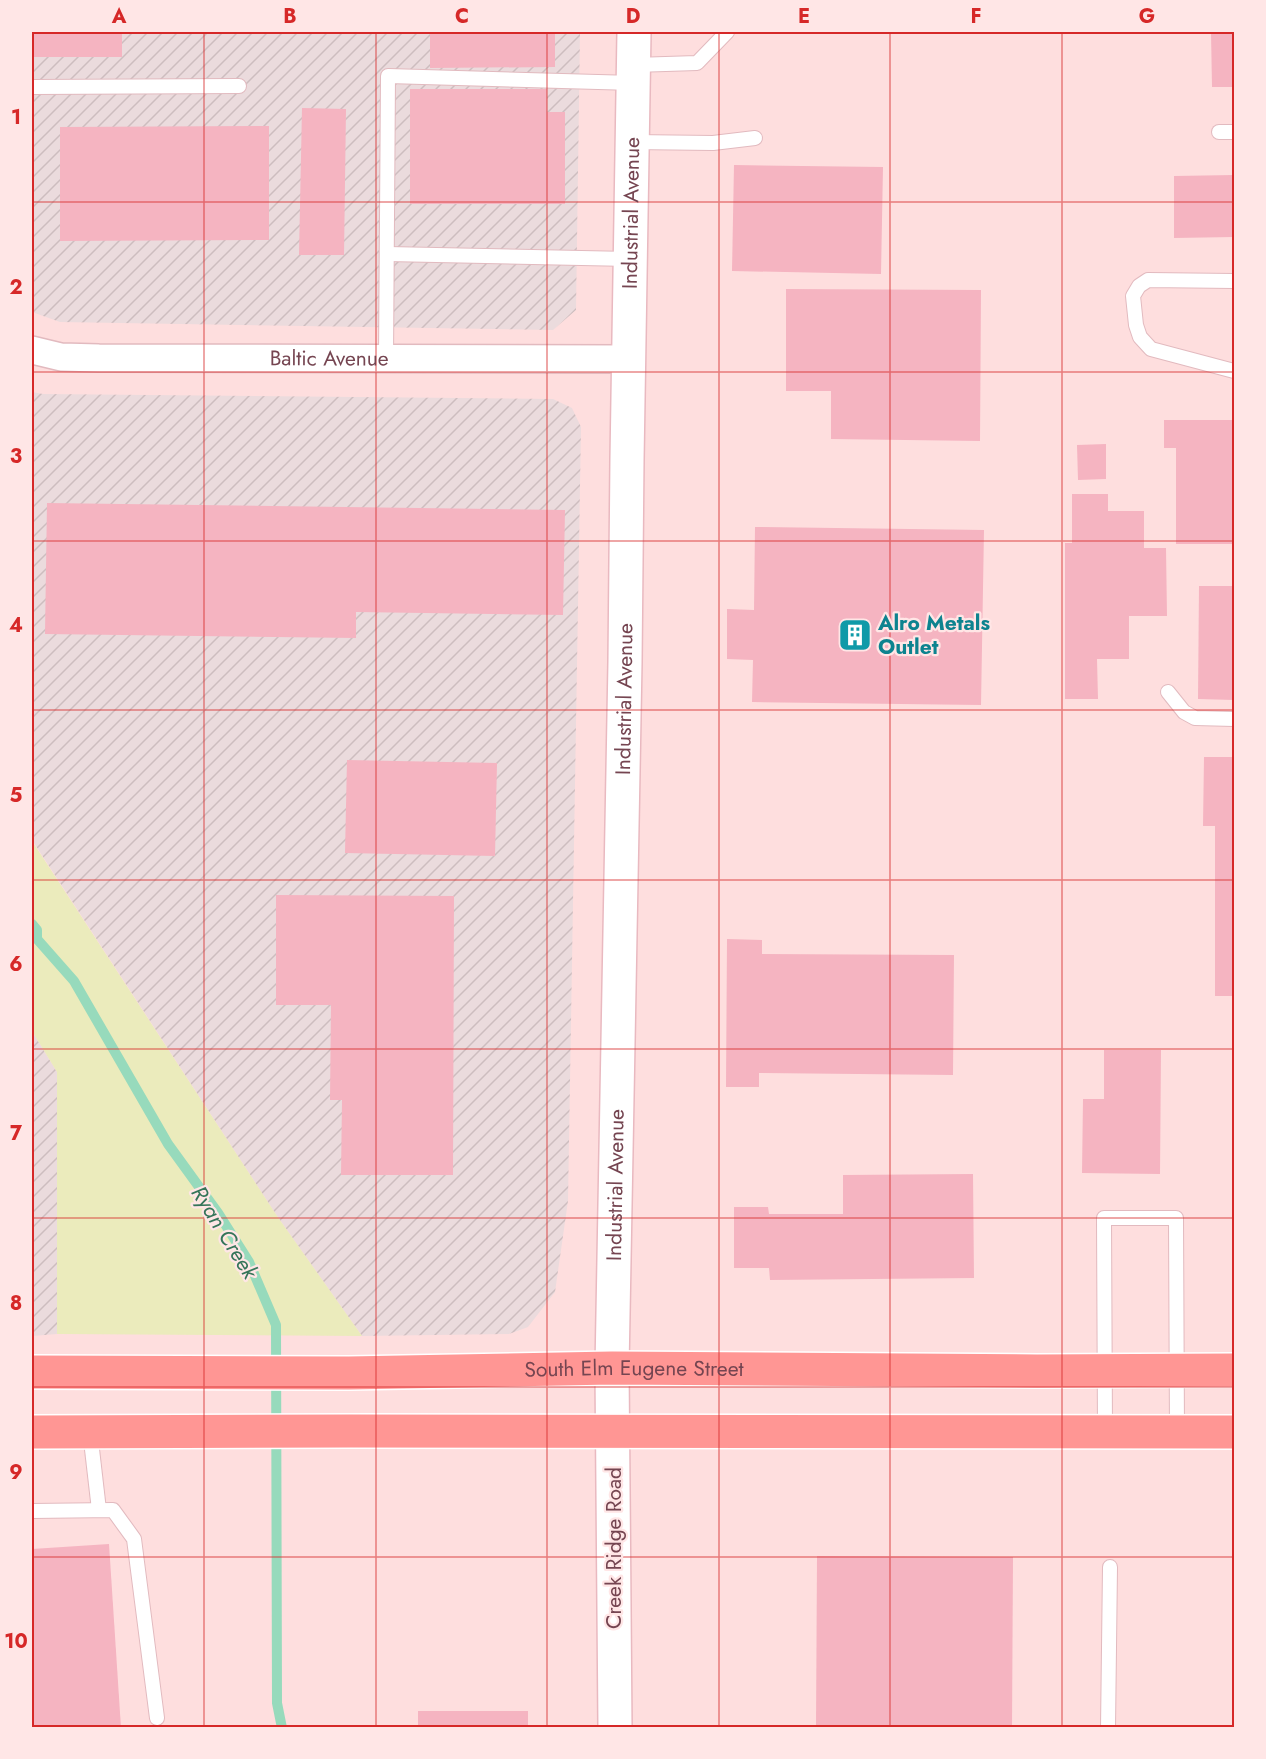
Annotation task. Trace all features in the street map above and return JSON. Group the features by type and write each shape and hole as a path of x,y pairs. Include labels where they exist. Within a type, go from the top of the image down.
{"main road":[{"name":"Industrial Avenue","path":"612,1368 634,32"},
{"name":"South Elm Eugene Street","path":"32,1372 349,1373 612,1368 1234,1370"},
{"name":"Creek Ridge Road","path":"612,1368 615,1728"},
{"path":"32,1432 1234,1432"}],"street":[{"name":"Baltic Avenue","path":"32,350 61,357 99,358 628,360"}],"lane":[{"path":"386,359 388,76 634,74 698,63 727,32"},
{"path":"32,87 238,86"},
{"path":"1219,132 1234,132"},
{"path":"632,142 713,143 755,138"},
{"path":"387,254 630,259"},
{"path":"1234,281 1148,280 1139,286 1133,296 1136,325 1140,337 1151,349 1234,372"},
{"path":"1168,692 1184,712 1195,718 1234,718"},
{"path":"1105,1431 1104,1218 1176,1218 1177,1431"},
{"path":"90,1432 99,1510"},
{"path":"32,1511 113,1510 134,1539 157,1718"},
{"path":"1108,1728 1110,1567"}],"shaded area":[{"path":"32,32 580,32 576,310 553,330 60,322 32,312"},
{"path":"32,392 43,394 553,399 572,408 581,427 568,1201 555,1292 528,1327 509,1334 362,1336 277,1216 32,840"},
{"path":"32,1031 57,1072 57,1334 32,1336"}],"green space":[{"path":"32,841 277,1216 362,1336 57,1334 57,1072 32,1031"}],"building":[{"path":"32,32 122,32 122,57 32,57"},
{"path":"430,32 555,32 555,67 430,68"},
{"path":"1211,32 1234,32 1234,87 1212,87"},
{"path":"410,89 547,89 547,112 565,112 565,204 410,204"},
{"path":"302,108 346,109 344,255 299,255"},
{"path":"269,126 269,240 60,241 60,127"},
{"path":"734,165 883,167 881,274 732,271"},
{"path":"1234,175 1234,237 1174,238 1174,176"},
{"path":"786,289 981,290 980,441 831,439 831,391 786,391"},
{"path":"1164,420 1234,420 1234,544 1176,544 1176,448 1164,448"},
{"path":"1106,444 1106,479 1078,480 1077,445"},
{"path":"1072,494 1108,494 1108,511 1144,511 1144,548 1166,548 1167,616 1129,616 1129,659 1097,659 1098,699 1065,699 1065,543 1072,543"},
{"path":"47,503 565,510 563,615 356,612 356,638 45,634"},
{"name":"Alro Metals Outlet","path":"755,527 984,530 981,705 752,702 753,660 727,659 727,609 754,610"},
{"path":"1199,586 1234,586 1234,700 1198,699"},
{"path":"1204,757 1234,757 1234,996 1215,996 1215,826 1203,826"},
{"path":"347,760 497,763 495,856 345,853"},
{"path":"276,895 454,896 453,1175 341,1175 342,1100 330,1100 331,1005 276,1005"},
{"path":"727,939 762,940 762,954 954,955 953,1075 759,1073 759,1087 726,1087"},
{"path":"1104,1050 1161,1050 1160,1174 1082,1173 1083,1099 1104,1099"},
{"path":"973,1174 974,1278 770,1280 769,1268 734,1268 734,1207 768,1207 769,1214 843,1214 843,1175"},
{"path":"109,1544 121,1728 32,1728 32,1549"},
{"path":"817,1556 1013,1557 1012,1728 816,1728"},
{"path":"418,1711 528,1711 528,1728 418,1728"}],"waterway":[{"name":"Ryan Creek","path":"32,924 37,930 37,939 74,981 168,1144 218,1213 249,1262 276,1325 277,1703 282,1728"}],"place":[{"name":"Alro Metals Outlet","path":"855,635"}]}
